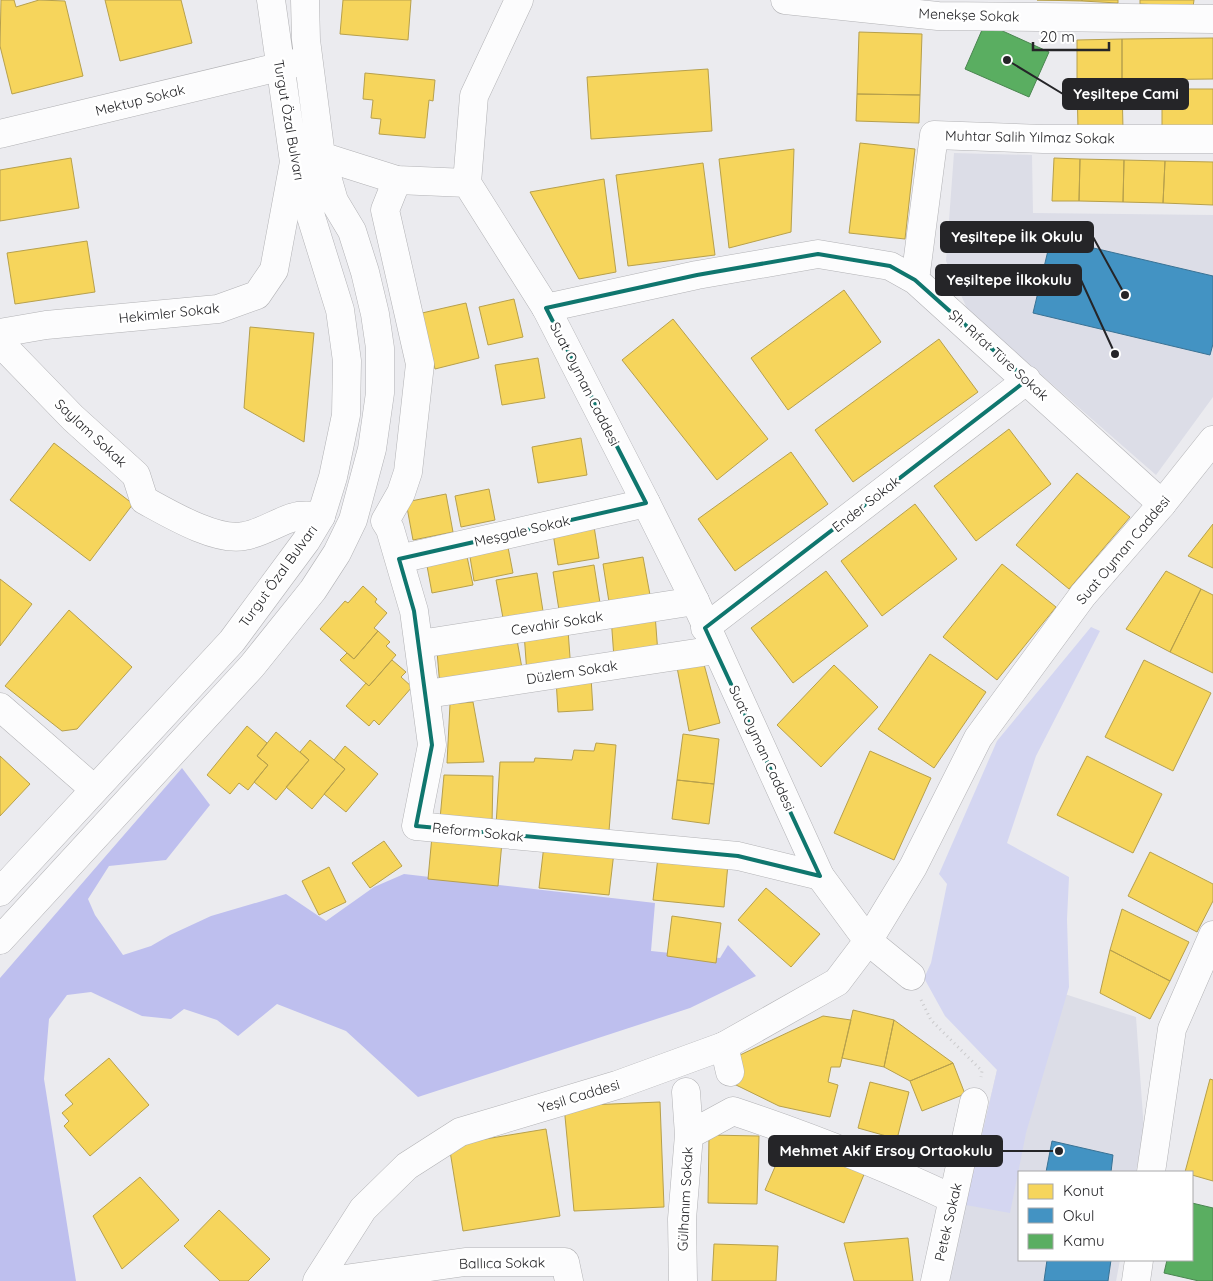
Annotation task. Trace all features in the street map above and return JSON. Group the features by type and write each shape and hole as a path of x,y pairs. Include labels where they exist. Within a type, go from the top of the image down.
{"street":[{"name":"Turgut Özal Bulvarı","path":"0,892 232,641 306,542 321,516 333,477 346,416 347,361 340,310 294,162 271,0"},
{"name":"Turgut Özal Bulvarı","path":"0,940 252,666 313,590 338,553 353,520 364,484 373,440 380,393 380,348 375,314 365,272 352,231 334,201 321,156 308,60 305,0"},
{"path":"466,183 474,96 519,0"},
{"name":"Menekşe Sokak","path":"785,0 938,16 1131,9 1213,20"},
{"name":"Mektup Sokak","path":"0,134 308,60"},
{"name":"Muhtar Salih Yılmaz Sokak","path":"915,280 934,135 1043,139 1213,140"},
{"name":"Turgut Özal Bulvarı","path":"321,156 397,180 466,183"},
{"path":"294,162 321,156"},
{"name":"Hekimler Sokak","path":"0,333 46,325 218,309 257,295 274,270 294,162"},
{"path":"353,520 385,520 401,493 408,472 420,364 385,210 397,180"},
{"name":"Suat Oyman Caddesi","path":"466,183 546,308 695,601 820,876 868,941 913,867 978,738 1083,595 1162,504 1213,440"},
{"name":"Şh. Rıfat Türe Sokak","path":"546,308 697,275 818,254 890,266 915,280 1162,504"},
{"name":"Saylam Sokak","path":"0,347 8,351 73,418 136,475 144,500 174,517 211,532 242,537 268,529 295,516 321,516"},
{"name":"Ender Sokak","path":"711,639 1027,380"},
{"name":"Meşgale Sokak","path":"398,559 646,503"},
{"name":"Reform Sokak","path":"385,520 390,529 414,611 427,694 432,745 416,826 738,856 820,876"},
{"name":"Cevahir Sokak","path":"420,644 695,601"},
{"name":"Düzlem Sokak","path":"427,694 711,639"},
{"path":"0,707 94,789"},
{"path":"1152,1171 1172,1029 1213,935"},
{"path":"868,941 911,976"},
{"name":"Yeşil Caddesi","path":"317,1281 362,1209 407,1166 460,1132 617,1085 726,1059 837,982 868,941"},
{"path":"686,1092 689,1135"},
{"name":"Petek Sokak","path":"934,1281 974,1102"},
{"name":"Gülhanım Sokak","path":"683,1281 682,1219 689,1135 733,1111 778,1126 906,1176 953,1199"},
{"path":"1136,1281 1139,1261"},
{"name":"Ballıca Sokak","path":"330,1281 465,1262 565,1262 569,1281"}],"path":[{"path":"911,976 931,1020 982,1071 974,1102"}],"highlighted area":[{"path":"818,254 890,266 915,280 1027,380 705,628 820,876 738,856 416,826 432,745 414,611 399,559 646,503 546,308 697,275"}],"shaded area":[{"path":"954,153 1032,155 1033,213 1213,215 1213,397 1156,475 968,311 946,261"},
{"path":"1091,627 1100,631 1036,756 1007,843 1069,877 1067,919 1069,987 1026,1133 1010,1213 966,1205 997,1070 945,1016 924,978 931,963 947,884 939,874 997,741"},
{"path":"182,768 210,805 166,860 109,866 88,899 95,915 123,955 151,946 211,916 286,894 326,921 374,887 404,874 655,903 651,951 720,958 728,945 756,976 690,1008 418,1097 346,1031 277,1004 238,1036 217,1020 184,1009 171,1019 142,1016 91,992 67,995 49,1019 44,1079 76,1281 0,1281 0,978"},
{"path":"1046,988 1136,1017 1144,1131 1136,1171 1018,1171 1018,1261 1120,1261 1116,1281 947,1281 997,1070"}],"building: Konut":[{"path":"1,0 14,0 16,7 39,0 65,1 83,76 12,94 0,46"},
{"path":"105,0 181,0 192,43 120,61"},
{"path":"343,0 411,0 408,40 340,34"},
{"path":"1037,0 1082,0 1082,1"},
{"path":"1118,0 1118,3 1082,1"},
{"path":"1140,0 1194,0 1193,7 1140,4"},
{"path":"859,32 922,34 920,95 857,94"},
{"path":"1213,38 1213,79 1122,80 1122,39"},
{"path":"1122,39 1122,85 1077,85 1077,40"},
{"path":"708,69 712,131 591,139 587,77"},
{"path":"365,73 435,80 433,101 429,100 425,138 379,134 381,119 371,118 373,100 363,99"},
{"path":"1077,85 1122,85 1123,129 1078,129"},
{"path":"1162,89 1213,89 1213,131 1162,132"},
{"path":"857,94 920,95 919,123 856,121"},
{"path":"860,143 915,149 905,239 849,233"},
{"path":"794,149 791,232 729,248 719,159"},
{"path":"71,158 79,208 0,221 0,170"},
{"path":"1054,158 1080,159 1079,201 1052,201"},
{"path":"1080,159 1124,160 1123,202 1079,201"},
{"path":"1124,160 1165,161 1163,203 1123,202"},
{"path":"1165,161 1213,162 1213,205 1163,203"},
{"path":"703,163 715,255 628,266 616,175"},
{"path":"604,179 616,272 579,279 530,192"},
{"path":"87,241 95,292 15,304 7,253"},
{"path":"844,290 881,342 788,410 751,358"},
{"path":"514,299 523,337 488,345 479,307"},
{"path":"466,303 479,358 435,369 422,313"},
{"path":"673,319 768,439 717,480 622,360"},
{"path":"250,327 314,333 304,442 244,408"},
{"path":"939,339 978,392 853,482 815,430"},
{"path":"538,358 545,398 502,405 495,365"},
{"path":"1009,429 1051,484 976,541 934,486"},
{"path":"581,438 587,475 538,483 532,447"},
{"path":"54,443 133,504 90,561 10,500"},
{"path":"791,452 828,504 735,571 698,519"},
{"path":"1077,473 1130,517 1069,589 1016,545"},
{"path":"489,489 495,520 461,527 455,496"},
{"path":"446,494 453,532 413,540 406,502"},
{"path":"915,504 957,559 882,616 841,561"},
{"path":"593,520 599,558 558,565 552,527"},
{"path":"1213,524 1213,568 1188,556"},
{"path":"506,537 513,573 474,581 468,545"},
{"path":"465,547 473,585 432,593 425,555"},
{"path":"643,557 650,595 609,602 603,564"},
{"path":"1002,564 1056,607 997,680 943,637"},
{"path":"594,565 600,603 559,610 553,572"},
{"path":"826,571 868,626 793,683 751,628"},
{"path":"1166,571 1201,589 1170,652 1126,629"},
{"path":"537,573 543,611 503,618 496,580"},
{"path":"0,579 32,604 0,646"},
{"path":"363,586 377,599 375,602 387,613 374,628 378,631 354,659 320,629 345,601 348,603"},
{"path":"1201,589 1213,595 1213,673 1170,652"},
{"path":"69,610 132,667 77,729 62,731 5,686"},
{"path":"655,614 658,654 614,658 611,617"},
{"path":"568,630 571,671 527,674 524,633"},
{"path":"378,631 390,642 386,646 396,655 369,686 340,660 347,653 354,659"},
{"path":"517,640 523,674 440,687 437,651"},
{"path":"930,654 986,692 934,768 878,729"},
{"path":"702,657 720,723 689,731 676,662"},
{"path":"392,660 406,672 401,677 412,687 379,725 374,720 369,726 346,706 366,683 369,686"},
{"path":"1144,660 1211,693 1173,771 1105,737"},
{"path":"834,665 878,707 821,767 777,725"},
{"path":"591,677 593,710 558,712 556,679"},
{"path":"473,702 484,762 447,763 450,704"},
{"path":"247,726 267,743 257,756 268,765 248,790 239,783 230,794 207,775"},
{"path":"276,732 309,760 276,800 254,782 268,765 257,756"},
{"path":"683,734 719,739 714,784 677,780"},
{"path":"310,740 345,769 312,809 286,787 309,760 300,752"},
{"path":"596,743 616,745 609,831 496,825 500,762 534,762 535,758 572,760 574,750 594,751"},
{"path":"345,746 378,774 346,812 324,794 345,769 334,760"},
{"path":"870,751 931,778 894,860 834,833"},
{"path":"0,756 30,784 0,816"},
{"path":"1087,756 1162,794 1133,853 1057,815"},
{"path":"444,775 493,776 492,824 440,819"},
{"path":"677,780 714,784 709,824 672,819"},
{"path":"432,836 502,842 498,886 428,879"},
{"path":"384,841 402,866 370,888 352,863"},
{"path":"544,845 614,852 609,895 539,888"},
{"path":"1150,852 1213,884 1213,901 1197,932 1128,896"},
{"path":"658,857 728,864 724,907 653,900"},
{"path":"329,867 346,902 319,915 302,881"},
{"path":"766,888 820,934 791,967 738,920"},
{"path":"1122,909 1189,942 1170,981 1110,950"},
{"path":"672,916 721,923 716,963 667,956"},
{"path":"1110,950 1170,981 1150,1019 1100,993"},
{"path":"853,1010 894,1020 884,1067 842,1058"},
{"path":"823,1016 851,1020 840,1067 831,1067 828,1082 838,1085 830,1117 779,1106 734,1084 740,1055"},
{"path":"894,1020 953,1063 910,1081 884,1067"},
{"path":"109,1058 149,1105 90,1156 64,1126 69,1121 62,1113 73,1104 65,1095"},
{"path":"953,1063 965,1094 922,1111 910,1081"},
{"path":"1210,1079 1213,1080 1213,1181 1193,1175 1193,1171 1185,1171"},
{"path":"870,1082 909,1092 897,1139 858,1128"},
{"path":"660,1102 664,1207 574,1211 564,1106"},
{"path":"546,1129 560,1216 463,1231 449,1145"},
{"path":"709,1135 759,1136 757,1204 708,1203"},
{"path":"787,1139 865,1172 844,1223 765,1190"},
{"path":"140,1177 179,1220 122,1269 93,1216"},
{"path":"219,1210 270,1259 248,1281 220,1281 184,1246"},
{"path":"908,1238 913,1281 854,1281 844,1243"},
{"path":"714,1244 778,1246 776,1281 712,1281"}],"building: Okul":[{"path":"1051,238 1213,276 1213,344 1210,355 1033,313"},
{"path":"1052,1141 1113,1155 1111,1171 1046,1171"},
{"path":"1047,1261 1111,1261 1108,1281 1044,1281"}],"building: Kamu":[{"path":"985,23 1049,52 1029,97 965,69"},
{"path":"1193,1203 1213,1208 1213,1281 1199,1281 1164,1273 1167,1261 1193,1261"}],"place":[{"name":"Yeşiltepe Cami","path":"1007,60"},
{"name":"Yeşiltepe İlk Okulu","path":"1125,295"},
{"name":"Yeşiltepe İlkokulu","path":"1115,354"},
{"name":"Mehmet Akif Ersoy Ortaokulu","path":"1059,1151"}]}
